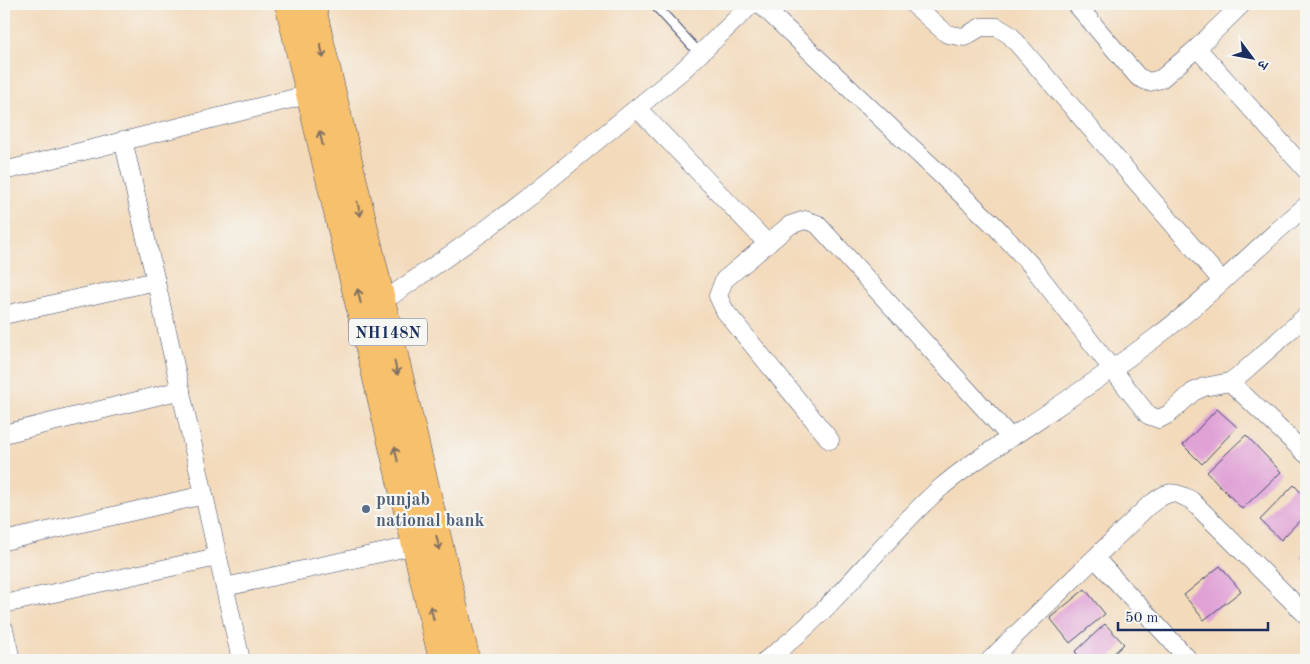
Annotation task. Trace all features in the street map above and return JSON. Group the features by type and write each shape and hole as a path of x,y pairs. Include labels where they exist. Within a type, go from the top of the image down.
{"highway":[{"name":"NH148N","path":"289,4 443,660"},
{"name":"NH148N","path":"311,4 466,660"}],"street":[{"path":"381,303 484,231 531,195 700,54 752,4"},
{"path":"760,4 996,227 1031,265 1148,416 1159,419 1169,414 1193,392 1204,387 1230,382 1306,316"},
{"path":"913,4 946,34 964,37 981,28 997,26 1010,35 1222,281"},
{"path":"1076,4 1138,77 1149,82 1162,79 1242,4"},
{"path":"1197,48 1306,170"},
{"path":"4,171 311,94"},
{"path":"637,108 768,244"},
{"path":"123,140 241,660"},
{"path":"766,660 786,646 813,621 938,490 968,466 1111,369 1192,310 1306,206"},
{"path":"830,440 725,311 718,296 724,280 790,225 804,220 817,224 1011,438"},
{"path":"4,315 156,281"},
{"path":"1230,382 1306,454"},
{"path":"4,434 181,390"},
{"path":"990,660 1147,507 1164,495 1177,492 1191,500 1306,615"},
{"path":"4,541 204,495"},
{"path":"225,588 417,545"},
{"path":"4,604 217,558"},
{"path":"1095,558 1189,660"},
{"path":"4,629 11,660"}],"lane":[{"path":"654,4 700,54"}],"building":[{"path":"1217,409 1237,427 1202,464 1183,445"},
{"path":"1246,435 1281,472 1242,509 1207,472"},
{"path":"1294,485 1306,498 1306,514 1281,540 1260,520"},
{"path":"1306,551 1306,562 1301,556"},
{"path":"1220,566 1241,591 1204,620 1184,595"},
{"path":"1085,589 1105,614 1070,643 1050,618"},
{"path":"1105,624 1124,644 1107,660 1083,660 1075,652"}],"place":[{"name":"punjab national bank","path":"366,509"}]}
